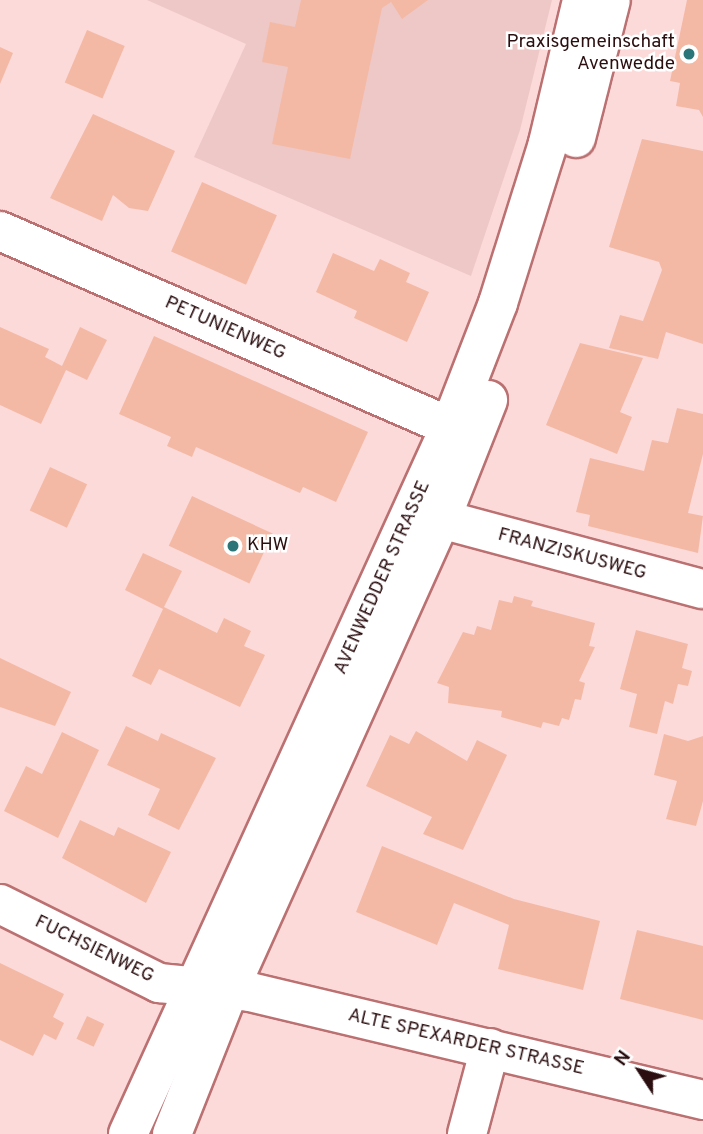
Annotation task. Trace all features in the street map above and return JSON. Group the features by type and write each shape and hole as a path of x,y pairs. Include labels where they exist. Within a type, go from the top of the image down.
{"main road":[{"name":"AVENWEDDER STRASSE","path":"128,1134 190,987 450,427 498,303 548,143 582,0"},
{"name":"AVENWEDDER STRASSE","path":"172,1134 229,990 441,519 526,301 575,143 611,0"},
{"name":"PETUNIENWEG","path":"0,231 450,427"},
{"name":"FRANZISKUSWEG","path":"441,519 703,589"},
{"name":"FUCHSIENWEG","path":"0,904 159,982 229,990"},
{"name":"ALTE SPEXARDER STRASSE","path":"229,990 490,1048 703,1100"},
{"path":"467,1134 490,1048"}],"shaded area":[{"path":"147,0 552,0 520,130 471,276 194,157 246,44"}],"building":[{"path":"301,0 428,0 402,19 391,2 382,8 350,159 272,144 288,67 262,62 270,22 295,27"},
{"name":"Praxisgemeinschaft Avenwedde","path":"687,0 703,0 703,117 699,110 676,106 680,83 670,81"},
{"path":"87,30 125,46 102,98 65,82"},
{"path":"0,47 13,53 0,84"},
{"path":"93,114 175,151 148,211 129,208 113,195 102,221 50,198"},
{"path":"642,139 703,151 703,344 666,332 658,359 609,348 620,315 643,321 662,270 659,262 609,247"},
{"path":"202,182 277,215 246,285 171,251"},
{"path":"333,253 374,271 380,259 410,273 406,282 429,292 407,342 354,318 357,311 316,292"},
{"path":"0,327 49,349 45,357 62,366 80,327 107,340 87,380 66,370 41,424 0,405"},
{"path":"154,336 368,432 336,502 303,487 300,493 196,447 192,457 167,446 171,437 119,414"},
{"path":"580,343 643,358 620,412 632,417 617,454 546,425"},
{"path":"677,408 703,414 703,454 688,513 703,516 698,553 588,526 590,515 576,512 590,458 644,471 652,440 668,443"},
{"path":"50,467 87,484 67,528 30,511"},
{"name":"KHW","path":"192,496 273,534 249,583 169,546"},
{"path":"143,553 182,571 164,607 217,633 224,618 251,631 244,646 265,655 240,707 159,669 151,685 132,676 163,609 125,590"},
{"path":"514,596 533,601 531,606 595,623 589,646 595,647 579,681 585,683 581,700 575,699 569,720 562,718 559,726 543,722 541,728 501,717 502,711 448,703 449,687 437,683 463,632 474,635 477,626 491,630 499,600 512,603"},
{"path":"636,630 688,644 682,668 692,671 688,686 678,684 673,704 665,701 657,734 629,727 637,694 620,689"},
{"path":"0,658 71,692 55,726 0,707"},
{"path":"126,726 158,741 161,733 216,758 179,830 148,815 160,789 107,765"},
{"path":"416,731 467,761 477,740 507,755 463,850 423,834 432,817 366,786 390,735 409,744"},
{"path":"62,732 99,750 58,838 4,811 26,766 42,774"},
{"path":"664,734 688,741 703,736 703,801 696,826 666,819 677,781 654,775"},
{"path":"80,820 114,836 118,827 171,852 146,903 62,858"},
{"path":"382,846 514,899 600,921 583,990 498,969 509,925 454,903 437,945 356,912"},
{"path":"637,930 703,946 703,1020 620,999"},
{"path":"0,963 64,994 53,1017 64,1023 56,1040 44,1034 33,1056 0,1040"},
{"path":"87,1016 104,1024 94,1047 76,1039"}],"place":[{"name":"Praxisgemeinschaft Avenwedde","path":"689,54"},
{"name":"KHW","path":"233,546"}]}
